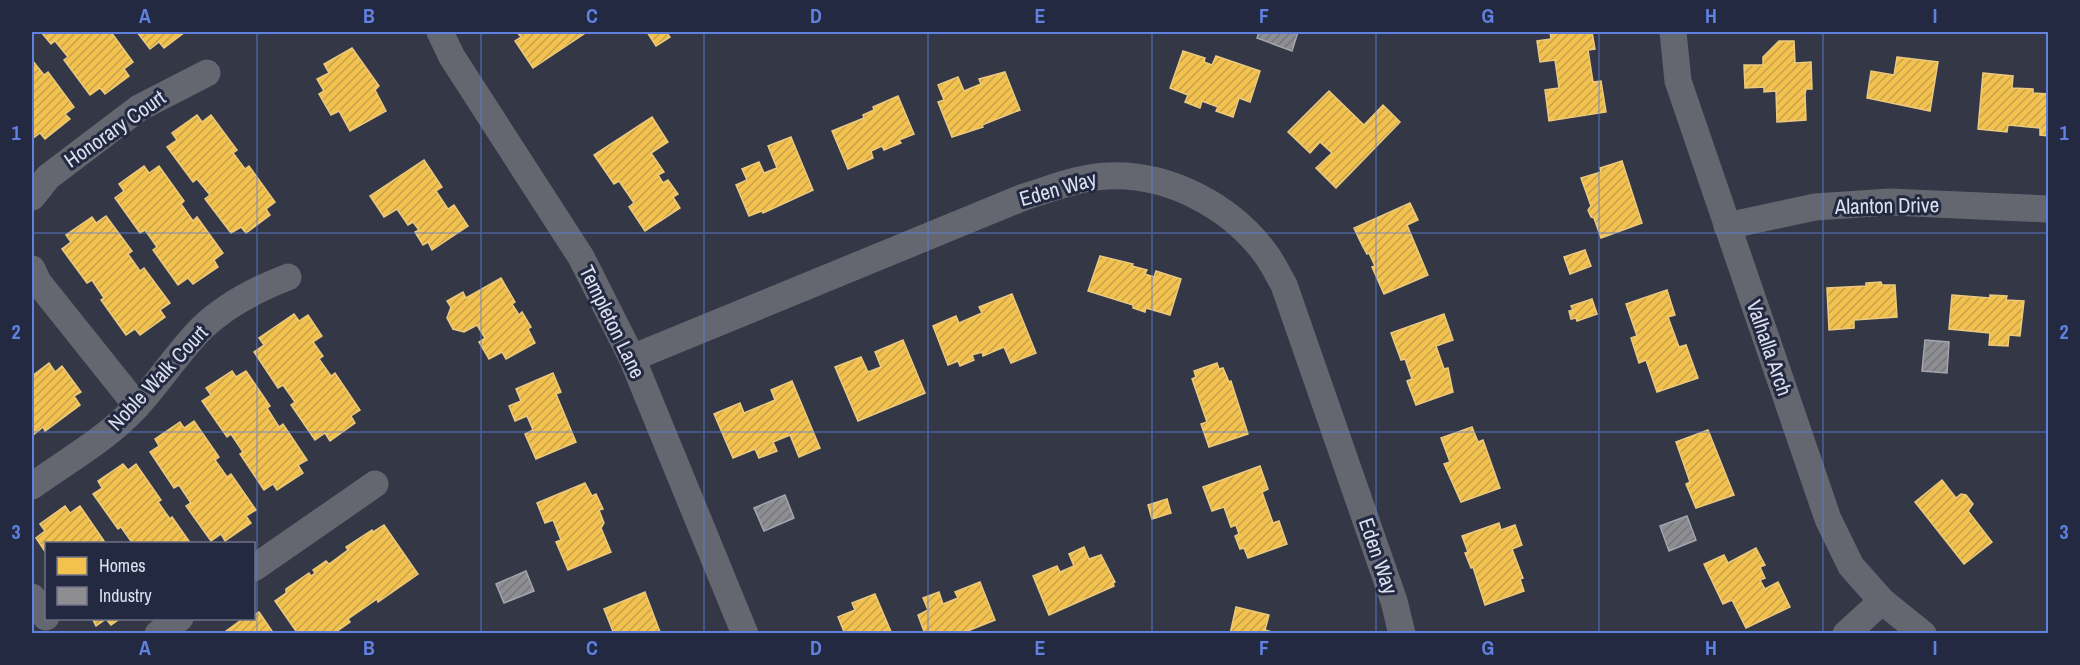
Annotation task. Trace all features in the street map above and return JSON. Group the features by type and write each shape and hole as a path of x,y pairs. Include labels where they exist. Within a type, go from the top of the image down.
{"street":[{"name":"Templeton Lane","path":"440,32 452,57 581,257 632,358 745,633"},
{"name":"Valhalla Arch","path":"1673,32 1678,81 1828,519 1851,566 1881,602 1923,633"},
{"name":"Honorary Court","path":"32,197 48,177 139,108 207,73"},
{"name":"Eden Way","path":"632,358 1024,197 1078,181 1107,176 1138,177 1164,183 1193,194 1231,218 1249,234 1269,258 1284,285 1394,601 1402,633"},
{"name":"Alanton Drive","path":"1727,226 1815,207 1890,202 2049,209"},
{"path":"32,269 38,282 137,406"},
{"name":"Noble Walk Court","path":"32,486 113,428 137,406 202,328 258,289 288,277"},
{"path":"255,567 375,484"},
{"path":"32,597 45,615"},
{"path":"1846,633 1881,602"},
{"path":"49,620 59,633"},
{"path":"159,633 177,620"}],"building: Homes":[{"path":"41,32 111,32 133,62 124,69 129,76 105,94 100,88 90,95 64,60 68,57 55,41 51,44"},
{"path":"137,32 185,32 164,48 159,42 150,49"},
{"path":"517,32 582,32 584,34 533,68 515,41 521,37"},
{"path":"647,32 666,32 670,37 656,46"},
{"path":"1550,32 1592,32 1595,49 1588,50 1593,82 1601,81 1606,112 1549,121 1545,90 1559,88 1555,60 1540,62 1537,41 1551,39"},
{"path":"1779,41 1794,41 1795,63 1811,62 1812,89 1806,89 1805,94 1806,120 1777,122 1776,91 1764,92 1764,87 1745,88 1744,65 1763,65 1763,57"},
{"path":"352,48 379,86 375,90 386,111 350,131 339,111 331,115 319,94 324,91 317,79 329,73 324,64"},
{"path":"1183,51 1205,58 1204,62 1212,65 1216,56 1260,71 1250,102 1239,98 1233,117 1216,111 1218,107 1202,101 1200,108 1185,102 1188,95 1170,88"},
{"path":"1897,57 1938,62 1930,111 1867,98 1871,71 1894,75"},
{"path":"32,60 44,75 48,72 74,107 65,114 70,119 45,139 40,133 32,139"},
{"path":"1005,72 1020,110 982,125 983,127 952,137 938,102 944,100 938,85 958,77 964,91 981,84 979,79"},
{"path":"1983,73 2013,76 2012,88 2033,89 2033,93 2048,94 2048,136 2040,135 2040,128 2008,125 2007,132 1978,129"},
{"path":"1329,91 1364,125 1383,105 1400,122 1336,188 1316,168 1332,153 1320,142 1310,153 1288,132"},
{"path":"898,96 914,134 899,140 901,143 884,150 882,146 871,151 873,158 848,169 832,131 864,118 863,115 874,110 873,107"},
{"path":"197,115 202,122 211,115 237,150 233,153 245,169 249,166 275,202 266,209 270,215 246,233 241,227 231,233 205,199 210,195 197,179 193,182 167,147 177,140 172,133"},
{"path":"652,117 668,142 651,153 664,172 658,175 663,183 668,180 678,194 673,197 680,208 645,231 629,207 634,203 619,181 614,184 594,155"},
{"path":"791,137 813,190 763,213 762,211 749,216 736,185 747,180 742,169 759,162 764,173 777,168 768,146"},
{"path":"424,160 442,187 436,191 448,209 454,205 468,226 432,250 428,242 423,245 415,232 419,230 413,222 408,225 397,209 384,217 370,196"},
{"path":"1622,161 1642,223 1601,238 1594,218 1588,210 1591,206 1581,178 1601,172 1600,168"},
{"path":"144,166 149,173 159,166 184,201 181,204 193,221 197,217 223,253 214,260 218,267 193,284 188,278 178,285 153,250 157,247 145,230 140,233 115,198 124,191 119,184"},
{"path":"1410,203 1418,220 1407,225 1428,275 1384,294 1372,267 1375,266 1354,228"},
{"path":"106,216 132,251 128,254 140,271 144,268 170,303 160,310 165,317 140,335 135,329 126,335 101,300 104,298 92,280 87,283 62,249 71,242 66,235 92,217 96,223"},
{"path":"1585,250 1591,266 1570,274 1564,257"},
{"path":"1100,256 1133,264 1132,266 1147,270 1145,274 1154,277 1156,271 1181,279 1170,315 1146,308 1145,312 1133,308 1133,305 1088,291"},
{"path":"501,278 515,302 512,304 519,315 522,312 531,327 528,329 535,343 506,359 502,352 489,359 479,342 485,338 477,325 464,332 453,329 447,318 451,307 447,301 463,292 466,298"},
{"path":"1881,282 1882,285 1895,285 1897,317 1854,320 1854,328 1829,330 1827,288 1866,286 1866,283"},
{"path":"1667,290 1675,315 1668,317 1679,347 1686,345 1698,378 1657,392 1646,360 1639,363 1631,338 1637,336 1626,304"},
{"path":"1012,294 1036,353 1011,363 1004,347 983,356 982,352 972,355 974,360 960,366 958,361 948,365 933,326 956,316 959,323 982,313 979,307"},
{"path":"1952,295 1990,298 1990,295 2007,296 2006,300 2024,301 2020,336 2009,335 2008,346 1989,345 1990,333 1949,329"},
{"path":"1592,299 1597,314 1577,321 1576,318 1571,319 1569,311 1573,310 1571,306"},
{"path":"294,314 299,321 308,315 322,336 313,342 323,356 319,359 331,376 335,373 360,410 351,416 355,423 330,441 325,433 315,440 291,405 295,402 283,385 278,388 254,352 264,345 259,338"},
{"path":"1444,314 1453,340 1436,346 1444,369 1448,368 1453,392 1416,405 1407,381 1412,379 1405,359 1401,360 1391,333"},
{"path":"903,340 925,393 858,421 835,367 861,357 868,372 881,367 875,352"},
{"path":"49,363 55,372 62,366 81,392 74,396 80,405 45,431 43,427 32,436 32,376"},
{"path":"1217,363 1219,369 1223,368 1229,382 1231,381 1248,434 1209,447 1201,424 1207,422 1192,379 1196,377 1194,371"},
{"path":"232,371 236,377 246,371 270,406 267,408 279,427 283,424 307,460 298,465 303,473 277,490 273,484 264,490 240,454 243,452 231,434 227,437 202,401 211,395 206,388"},
{"path":"553,373 561,392 556,394 576,442 536,459 525,434 533,430 527,416 515,421 509,406 521,401 516,389"},
{"path":"792,381 820,448 799,457 790,435 773,442 777,451 759,458 755,449 733,458 714,414 740,403 744,413 775,400 771,390"},
{"path":"194,421 219,457 215,460 227,477 231,474 256,510 246,516 251,523 225,541 221,534 211,541 186,506 191,503 179,485 174,488 150,452 159,446 155,439 180,422 184,428"},
{"path":"1472,427 1478,442 1483,440 1500,488 1461,502 1444,464 1450,462 1441,438"},
{"path":"1708,430 1734,495 1696,508 1686,484 1690,482 1676,442"},
{"path":"123,464 128,470 136,464 161,500 158,502 190,542 132,542 121,527 118,529 93,494 102,488 98,481"},
{"path":"1260,466 1268,489 1262,492 1273,523 1279,521 1287,544 1248,558 1244,548 1240,549 1235,536 1239,534 1236,525 1231,527 1224,507 1212,511 1203,487"},
{"path":"1942,480 1956,498 1961,494 1966,495 1973,504 1968,511 1992,542 1964,564 1915,502"},
{"path":"585,483 592,496 596,494 603,509 599,510 604,523 601,528 611,552 568,570 556,542 561,540 553,520 545,523 537,503"},
{"path":"1167,499 1171,513 1152,519 1148,505"},
{"path":"65,506 70,513 80,506 104,541 45,542 45,552 36,538 45,531 40,524"},
{"path":"1499,523 1501,530 1515,525 1522,545 1512,549 1523,578 1520,579 1524,591 1485,605 1473,567 1471,568 1465,553 1468,552 1462,536"},
{"path":"384,525 418,574 378,602 377,599 348,619 350,622 333,634 298,634 275,601 286,593 286,589 309,573 311,576 315,573 313,570 326,561 329,564 348,550 346,547"},
{"path":"1084,547 1089,559 1101,555 1115,582 1114,586 1049,615 1033,576 1057,566 1060,572 1074,566 1069,554"},
{"path":"1756,548 1765,565 1760,567 1765,578 1760,580 1765,589 1778,582 1790,607 1746,628 1732,600 1723,604 1704,564 1724,555 1728,563"},
{"path":"980,582 995,620 960,634 925,634 918,615 928,610 923,598 939,592 943,604 958,598 955,592"},
{"path":"645,592 660,632 619,634 618,632 614,634 604,609"},
{"path":"875,594 892,634 845,634 838,617 855,610 852,603"},
{"path":"1236,607 1269,615 1265,630 1279,634 1230,634"},
{"path":"259,612 274,634 222,634 241,620 255,620 255,614"},
{"path":"93,620 105,620 96,626"},
{"path":"107,620 118,620 111,625"}],"building: Industry":[{"path":"1259,32 1298,32 1292,51 1257,38"},
{"path":"1925,340 1949,342 1947,373 1922,371"},
{"path":"785,495 794,518 764,531 754,508"},
{"path":"1687,516 1696,540 1669,551 1660,526"},
{"path":"526,571 534,591 504,603 496,584"}]}
